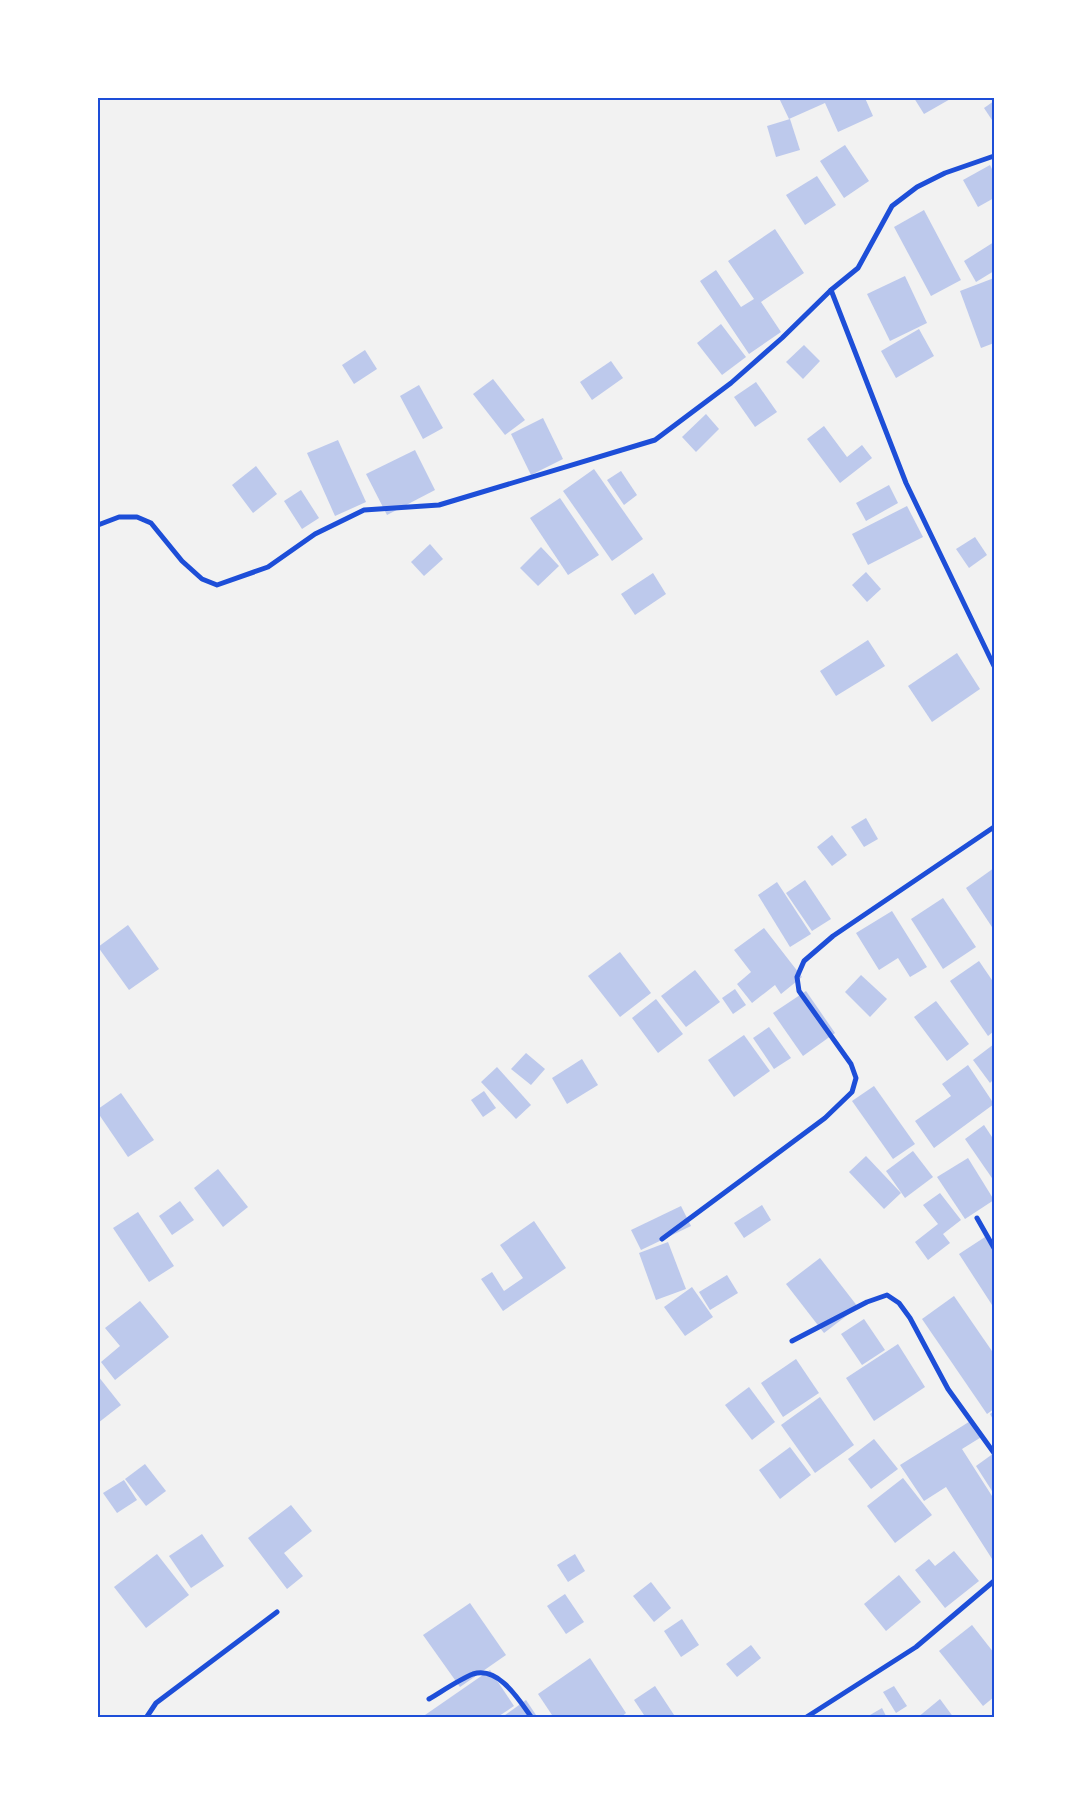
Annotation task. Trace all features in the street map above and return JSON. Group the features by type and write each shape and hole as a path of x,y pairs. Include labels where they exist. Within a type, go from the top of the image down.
{"street":[{"path":"98,525 119,517 138,517 151,523 182,561 202,580 218,585 268,567 315,534 364,510 439,505 655,440 731,383 782,338 831,290 858,268 892,206 917,187 945,173 994,156"},
{"path":"831,290 906,483 994,666"},
{"path":"662,1239 825,1118 852,1092 856,1078 851,1064 799,991 797,977 804,961 833,936 994,827"},
{"path":"977,1218 994,1248"},
{"path":"792,1341 867,1302 886,1295 899,1303 910,1318 948,1389 994,1453"},
{"path":"804,1718 916,1646 994,1581"},
{"path":"146,1718 156,1703 277,1612"},
{"path":"429,1699 474,1674 488,1673 502,1681 532,1718"}],"building":[{"path":"779,98 865,98 873,116 838,132 825,103 789,119"},
{"path":"914,98 952,98 924,114"},
{"path":"994,101 994,123 984,108"},
{"path":"790,119 800,150 776,157 767,126"},
{"path":"845,145 869,181 844,198 820,161"},
{"path":"990,165 994,173 994,198 978,207 963,180"},
{"path":"817,176 836,205 805,225 786,195"},
{"path":"924,210 961,280 931,296 894,227"},
{"path":"775,229 804,273 761,302 781,332 749,354 700,281 716,270 741,307 754,299 728,261"},
{"path":"994,242 994,271 976,282 964,261"},
{"path":"905,276 927,323 890,341 867,294"},
{"path":"994,278 994,343 981,348 960,291"},
{"path":"721,324 746,357 722,375 697,343"},
{"path":"919,329 934,356 896,378 881,351"},
{"path":"804,345 820,361 803,379 786,362"},
{"path":"365,350 377,369 354,384 342,365"},
{"path":"611,361 623,378 592,400 580,382"},
{"path":"493,379 525,420 505,435 473,394"},
{"path":"756,382 777,412 755,427 734,397"},
{"path":"419,385 443,428 423,439 400,396"},
{"path":"706,414 719,429 696,452 682,437"},
{"path":"543,418 563,459 531,475 511,434"},
{"path":"824,426 847,457 862,445 872,458 840,483 807,439"},
{"path":"338,440 366,502 335,516 307,453"},
{"path":"415,450 435,490 387,515 366,474"},
{"path":"256,466 277,494 253,513 232,485"},
{"path":"594,469 643,539 612,561 563,491"},
{"path":"621,471 637,495 624,505 607,480"},
{"path":"889,485 898,503 866,521 856,503"},
{"path":"301,490 319,518 302,529 284,501"},
{"path":"560,498 599,555 568,575 530,518"},
{"path":"907,506 923,537 868,565 852,534"},
{"path":"975,537 987,555 969,568 956,549"},
{"path":"430,544 443,559 424,576 411,562"},
{"path":"541,547 559,566 538,586 520,568"},
{"path":"866,572 881,589 867,602 852,585"},
{"path":"653,573 666,594 635,615 621,594"},
{"path":"868,640 885,666 836,696 820,671"},
{"path":"957,653 980,689 932,722 908,686"},
{"path":"866,818 878,839 864,847 851,827"},
{"path":"832,835 847,855 832,866 817,847"},
{"path":"994,868 994,930 966,888"},
{"path":"805,880 831,919 812,931 786,893"},
{"path":"777,882 811,934 790,947 758,895"},
{"path":"943,898 976,947 943,969 911,919"},
{"path":"892,911 927,967 910,977 898,958 879,970 856,933"},
{"path":"128,925 159,969 129,990 98,947"},
{"path":"764,928 802,977 781,994 775,985 752,1003 737,984 751,972 734,950"},
{"path":"620,952 651,993 620,1017 588,976"},
{"path":"979,961 994,983 994,1031 988,1036 950,981"},
{"path":"695,970 720,1002 686,1027 661,996"},
{"path":"861,975 887,999 870,1017 845,992"},
{"path":"735,989 746,1005 733,1014 722,998"},
{"path":"806,991 835,1033 803,1056 773,1013"},
{"path":"656,999 683,1034 658,1053 632,1018"},
{"path":"936,1001 969,1044 947,1061 914,1017"},
{"path":"769,1027 791,1058 774,1069 753,1038"},
{"path":"744,1035 770,1071 734,1097 708,1060"},
{"path":"994,1044 994,1079 990,1083 973,1060"},
{"path":"526,1053 545,1069 531,1085 511,1069"},
{"path":"582,1059 598,1085 567,1104 552,1078"},
{"path":"968,1065 994,1104 934,1148 915,1121 951,1096 942,1084"},
{"path":"497,1067 531,1105 516,1119 481,1082"},
{"path":"874,1086 915,1144 893,1159 852,1101"},
{"path":"484,1091 496,1108 483,1117 471,1100"},
{"path":"121,1093 154,1140 128,1157 98,1113 98,1109"},
{"path":"984,1125 994,1140 994,1181 965,1139"},
{"path":"913,1151 933,1177 905,1198 886,1171"},
{"path":"866,1156 901,1193 884,1209 849,1172"},
{"path":"968,1158 994,1200 965,1219 937,1177"},
{"path":"218,1169 248,1207 223,1227 194,1188"},
{"path":"940,1193 961,1220 943,1234 950,1243 928,1260 915,1242 938,1224 923,1205"},
{"path":"180,1201 194,1220 172,1235 159,1216"},
{"path":"762,1205 771,1220 744,1238 734,1223"},
{"path":"681,1206 691,1226 641,1250 631,1230"},
{"path":"138,1212 174,1266 149,1282 113,1228"},
{"path":"534,1221 566,1268 503,1311 481,1279 492,1272 504,1291 523,1278 500,1245"},
{"path":"985,1237 994,1251 994,1308 959,1254"},
{"path":"668,1242 686,1289 656,1300 639,1253"},
{"path":"820,1258 858,1307 824,1333 786,1284"},
{"path":"727,1275 738,1293 710,1310 699,1292"},
{"path":"692,1287 713,1317 685,1336 664,1307"},
{"path":"954,1296 994,1354 994,1409 987,1414 922,1319"},
{"path":"140,1301 169,1337 115,1380 101,1362 120,1346 105,1328"},
{"path":"864,1319 885,1350 862,1365 841,1334"},
{"path":"898,1344 925,1387 874,1421 846,1378"},
{"path":"796,1359 819,1393 783,1417 761,1383"},
{"path":"98,1376 121,1405 98,1423"},
{"path":"749,1387 775,1422 752,1440 725,1405"},
{"path":"820,1397 854,1445 815,1473 781,1425"},
{"path":"994,1411 994,1421 990,1414"},
{"path":"972,1420 983,1436 962,1449 992,1496 994,1494 994,1562 946,1487 924,1501 900,1465"},
{"path":"874,1439 898,1469 871,1489 848,1459"},
{"path":"790,1447 811,1475 780,1499 759,1470"},
{"path":"994,1453 994,1489 992,1491 976,1466"},
{"path":"145,1464 166,1491 146,1506 125,1479"},
{"path":"903,1478 932,1515 895,1543 867,1506"},
{"path":"124,1480 137,1500 117,1513 103,1493"},
{"path":"291,1505 312,1531 284,1553 303,1576 287,1589 248,1538"},
{"path":"202,1534 224,1566 191,1588 169,1556"},
{"path":"954,1551 979,1581 945,1608 915,1570 929,1559 935,1566"},
{"path":"157,1554 189,1595 146,1628 114,1587"},
{"path":"575,1554 585,1571 568,1582 557,1565"},
{"path":"899,1575 921,1602 886,1631 864,1604"},
{"path":"651,1582 671,1608 654,1622 633,1596"},
{"path":"565,1594 584,1622 566,1634 547,1606"},
{"path":"470,1603 506,1655 460,1687 423,1635"},
{"path":"682,1619 699,1645 681,1657 664,1631"},
{"path":"972,1625 994,1653 994,1697 983,1706 939,1651"},
{"path":"751,1645 761,1658 737,1677 726,1664"},
{"path":"590,1658 626,1713 620,1718 554,1718 538,1694"},
{"path":"490,1670 514,1706 496,1718 426,1718 425,1715"},
{"path":"655,1686 676,1718 646,1718 634,1700"},
{"path":"894,1686 907,1706 896,1713 883,1692"},
{"path":"940,1699 954,1718 917,1718"},
{"path":"526,1700 538,1718 501,1718"},
{"path":"882,1708 887,1718 865,1718"}]}
